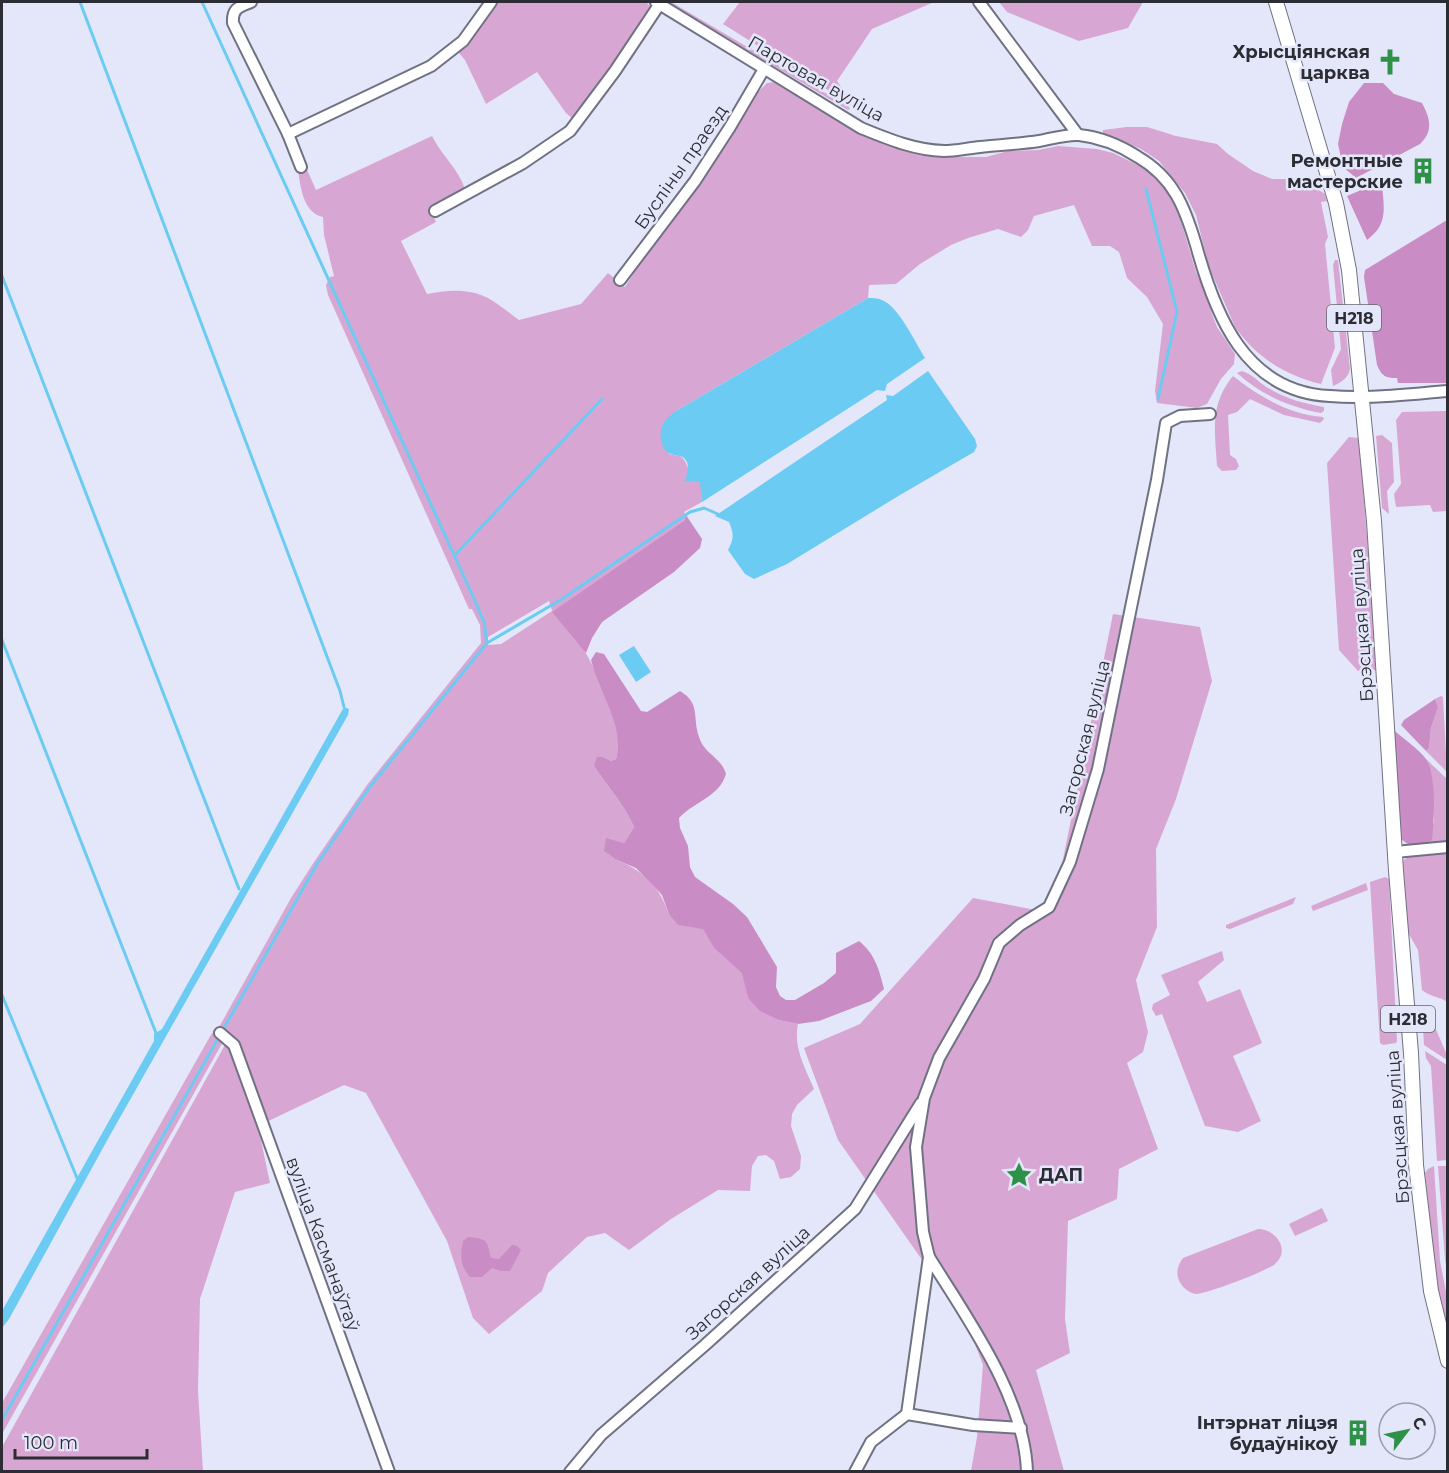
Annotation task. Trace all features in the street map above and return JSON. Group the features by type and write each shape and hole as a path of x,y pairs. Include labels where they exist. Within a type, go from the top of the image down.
{"main road":[{"name":"Брэсцкая вуліца","path":"1276,2 1339,215 1349,270 1374,533 1411,1053 1416,1165 1431,1291 1448,1361"}],"street":[{"path":"251,2 235,10 232,14 233,23 288,134 301,167"},
{"path":"288,134 431,66 463,41 491,2"},
{"path":"435,211 523,163 570,131 615,71 659,2"},
{"name":"Партовая вуліца","path":"659,2 861,128 893,141 945,151 1078,135"},
{"path":"980,2 1078,135 1106,141 1138,157 1161,174 1179,196 1205,278 1220,316 1238,347 1252,362 1268,375 1296,390 1326,396 1448,391"},
{"name":"Бусліны праезд","path":"620,280 695,181 764,69"},
{"name":"Загорская вуліца","path":"907,1414 929,1257 923,1232 916,1147 924,1098 939,1058 984,980 999,943 1020,925 1049,907 1067,871 1100,758 1157,480 1166,423 1180,416 1210,414"},
{"path":"1395,852 1448,847"},
{"name":"вуліца Касманаўтаў","path":"220,1033 234,1045 389,1472"},
{"name":"Загорская вуліца","path":"570,1472 576,1462 601,1435 705,1345 855,1209 924,1098"},
{"path":"929,1257 1000,1376 1021,1428 1027,1453 1027,1472"},
{"path":"855,1472 871,1442 907,1414 973,1425 1021,1428"}],"shaded area":[{"path":"497,2 646,2 651,10 610,73 573,119 566,113 537,72 486,104 465,60 458,52 473,37"},
{"path":"671,2 850,109 848,110 676,8"},
{"path":"740,2 934,2 872,29 837,81 855,107 723,24"},
{"path":"999,2 1143,2 1128,28 1079,41 1007,12"},
{"path":"767,83 781,84 864,135 885,145 918,154 986,157 1008,151 1038,150 1058,146 1097,149 1113,153 1142,167 1157,179 1176,204 1196,272 1203,283 1217,327 1235,354 1234,364 1221,379 1207,404 1197,408 1157,403 1155,391 1163,324 1147,297 1127,278 1119,252 1110,246 1092,246 1074,205 1034,216 1028,230 1021,237 998,229 968,238 951,245 920,264 896,284 869,285 868,298 676,411 669,454 682,458 691,473 701,481 702,502 684,512 686,515 684,521 582,647 606,697 618,740 619,750 616,759 611,761 603,757 594,766 621,803 634,827 624,843 606,839 617,860 650,881 661,895 669,914 703,928 714,948 743,973 748,998 779,1020 798,1024 798,1049 814,1089 797,1105 792,1114 791,1126 801,1156 800,1169 791,1177 780,1179 774,1161 766,1155 758,1156 752,1166 750,1191 718,1190 671,1219 629,1250 605,1233 587,1237 548,1273 542,1291 489,1334 473,1318 447,1241 366,1093 344,1085 258,1126 270,1183 235,1192 200,1299 198,1391 203,1471 2,1472 2,1447 226,1043 218,1029 291,898 367,785 481,643 480,625 472,609 469,609 328,295 326,285 330,277 334,276 324,235 323,217 311,210 307,204 298,168 304,163 316,190 432,136 465,189 430,208 436,222 401,241 427,294 466,291 481,295 492,300 519,320 581,304 608,273 625,287 755,95","holes":["549,601 552,611 501,644 488,645 488,637"]},
{"path":"1364,83 1383,83 1394,94 1422,103 1429,119 1429,129 1420,144 1356,178 1343,167 1338,144 1349,102"},
{"path":"1147,127 1176,136 1217,144 1253,171 1272,179 1286,179 1313,186 1325,194 1327,201 1321,202 1328,237 1325,244 1335,348 1321,384 1295,376 1273,364 1253,348 1235,327 1209,267 1196,215 1185,193 1159,161 1141,149 1103,134 1103,130"},
{"path":"1382,181 1384,213 1379,227 1367,240 1347,196"},
{"path":"1447,220 1447,383 1398,383 1397,378 1382,374 1377,365 1364,277 1365,270"},
{"path":"1335,260 1338,260 1350,369 1344,379 1333,386 1331,370 1341,349 1333,265"},
{"path":"1242,371 1250,374 1276,393 1296,401 1324,407 1324,411 1321,413 1309,410 1276,399 1256,388 1237,373"},
{"path":"1233,376 1275,403 1324,419 1320,423 1284,415 1250,399 1237,412 1228,415 1230,455 1236,459 1239,466 1236,470 1222,471 1217,466 1215,419 1220,397"},
{"path":"1447,411 1447,511 1433,512 1430,505 1396,507 1394,494 1401,484 1396,420 1402,412"},
{"path":"1382,435 1392,443 1394,482 1387,491 1389,514 1382,508 1376,436"},
{"path":"1349,437 1359,438 1378,670 1358,671 1339,650 1327,463"},
{"path":"686,515 702,539 700,548 674,572 602,622 586,653 552,612 684,521"},
{"path":"1113,614 1200,627 1212,681 1176,799 1156,849 1157,927 1136,980 1148,1032 1143,1052 1127,1063 1158,1149 1119,1169 1117,1199 1068,1221 1065,1319 1070,1353 1036,1370 1064,1471 971,1471 977,1437 983,1365 967,1324 838,1140 804,1048 860,1024 973,898 1052,913"},
{"path":"596,652 604,654 641,711 647,712 680,691 691,701 701,743 720,763 726,774 723,782 712,794 679,818 680,828 688,846 690,867 695,877 747,917 777,967 776,987 780,996 786,1000 795,1000 824,983 836,973 836,953 859,941 876,962 884,989 871,1001 819,1021 798,1024 779,1020 760,1011 748,998 742,973 714,948 703,929 678,925 669,914 662,895 636,868 617,860 604,851 606,838 624,843 634,827 621,803 594,766 597,757 611,761 616,759 618,748 614,723 591,660"},
{"path":"1443,697 1447,772 1426,751 1429,748 1431,728 1438,707 1435,699"},
{"path":"1435,699 1438,707 1431,728 1429,748 1426,751 1401,725 1404,720"},
{"path":"1394,730 1423,755 1432,776 1434,798 1432,840 1423,845 1410,845 1399,836"},
{"path":"1426,759 1447,779 1448,844 1423,846 1434,822 1432,780"},
{"path":"1447,852 1447,1002 1422,990 1418,950 1406,929 1401,864 1409,856 1415,854"},
{"path":"1385,877 1389,879 1397,1041 1383,1045 1380,1043 1370,882"},
{"path":"1366,883 1368,890 1313,911 1311,906"},
{"path":"1296,897 1293,904 1230,929 1226,928 1226,925"},
{"path":"1222,951 1224,960 1198,982 1207,1002 1240,989 1262,1043 1233,1056 1261,1121 1238,1132 1205,1126 1162,1014 1156,1016 1152,1009 1153,1004 1170,995 1161,975"},
{"path":"1427,1009 1447,1055 1447,1060 1424,1045 1422,1010"},
{"path":"212,1033 224,1040 2,1434 2,1403"},
{"path":"1425,1051 1447,1065 1447,1160 1437,1161 1431,1066"},
{"path":"1434,1166 1440,1261 1447,1297 1447,1333 1438,1299 1425,1173"},
{"path":"1438,1166 1447,1166 1447,1272 1445,1259"},
{"path":"1322,1208 1328,1221 1295,1236 1289,1224"},
{"path":"1258,1229 1270,1232 1279,1241 1282,1253 1275,1264 1223,1287 1201,1293 1192,1293 1182,1286 1178,1271 1183,1258"},
{"path":"468,1237 486,1242 491,1258 499,1259 512,1245 521,1250 510,1271 492,1268 482,1277 470,1277 464,1269 461,1256 463,1241"}],"water":[{"path":"868,298 882,300 894,310 925,358 887,384 885,391 877,390 702,502 700,482 685,481 688,469 686,461 682,457 667,452 662,444 661,429 666,420 676,411"},
{"path":"928,371 975,439 977,446 974,452 787,564 754,579 745,574 728,550 733,536 729,522 715,516 887,400 886,395 893,396"},
{"path":"634,646 651,672 636,682 619,655"},
{"path":"344,707 349,709 348,715 2,1328 2,1311 154,1041 154,1034 162,1029"}],"waterway":[{"path":"80,2 340,691 344,707"},
{"path":"202,2 475,601 484,622 487,643"},
{"path":"1146,189 1177,312 1158,399"},
{"path":"2,276 239,889"},
{"path":"455,555 602,399"},
{"path":"2,1420 317,864 369,788 487,643 562,599 690,512 704,508 720,515"},
{"path":"2,640 156,1033"},
{"path":"2,995 77,1178"}],"place":[{"name":"Хрысціянская царква","path":"1390,62"},
{"name":"Ремонтные мастерские","path":"1423,171"},
{"name":"ДАП","path":"1019,1175"},
{"name":"Інтэрнат ліцэя будаўнікоў","path":"1358,1433"}]}
